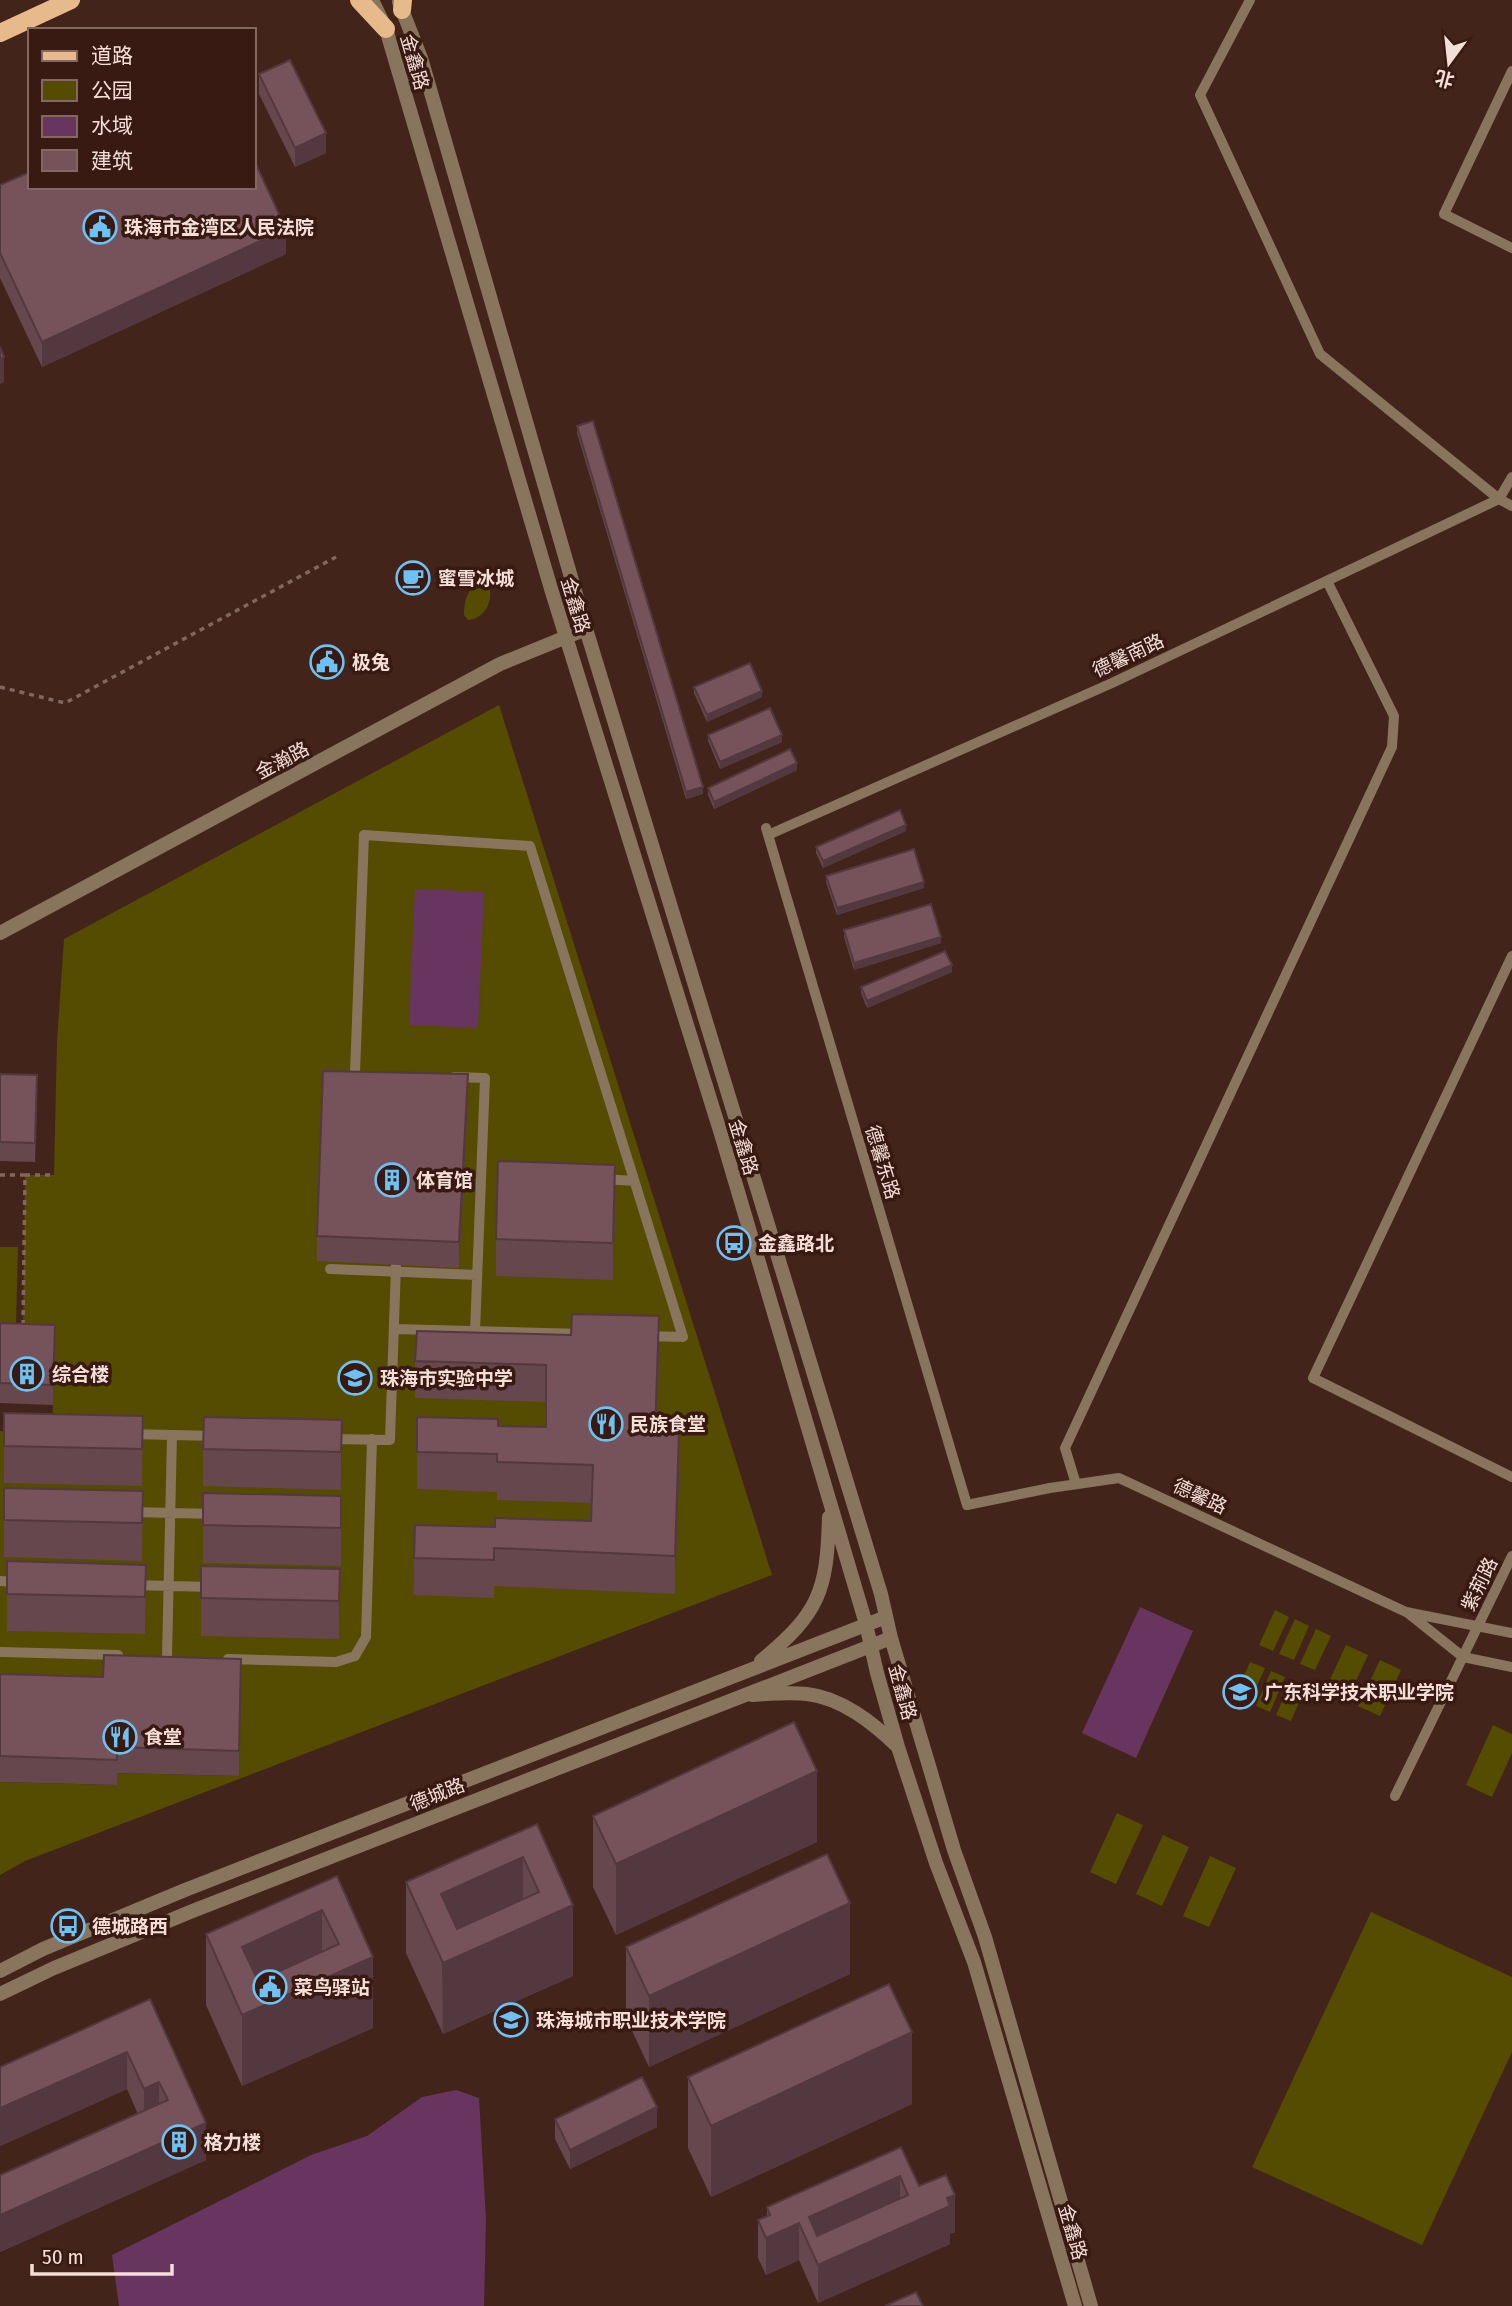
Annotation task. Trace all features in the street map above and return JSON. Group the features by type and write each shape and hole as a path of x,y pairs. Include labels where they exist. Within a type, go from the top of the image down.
{"main road":[{"path":"0,33 71,0"},
{"path":"359,0 386,29"}],"street":[{"name":"金鑫路","path":"372,0 386,29 566,638 721,1134 866,1624 898,1747 936,1863 974,1962 1075,2306"},
{"name":"金鑫路","path":"401,3 421,58 586,629 881,1594 891,1638 954,1850 985,1937 1091,2306"},
{"name":"金瀚路","path":"0,933 500,664 586,629"},
{"path":"751,1669 789,1638 807,1618 818,1598 828,1552 830,1503"},
{"name":"德城路","path":"0,1970 43,1948 185,1890 886,1617"},
{"name":"德城路","path":"0,1994 54,1968 208,1905 891,1638"},
{"path":"740,1695 809,1694 837,1702 881,1730 898,1747"}],"lane":[{"path":"1250,0 1200,95 1320,354 1499,499 1512,506"},
{"path":"1512,71 1444,214 1512,248"},
{"path":"1499,499 1512,477"},
{"name":"德馨南路","path":"767,831 1112,683 1499,499"},
{"path":"1076,1484 1065,1448 1392,747 1394,716 1327,581"},
{"name":"德馨东路","path":"767,831 967,1506"},
{"path":"368,1074 350,1073 364,835 530,846 682,1337 627,1335"},
{"path":"1512,956 1313,1378 1512,1477"},
{"path":"446,1077 485,1078 475,1331"},
{"path":"481,1173 495,1174"},
{"path":"593,1179 634,1181"},
{"path":"330,1269 396,1268 477,1275"},
{"path":"318,1438 390,1440 396,1268"},
{"path":"394,1329 600,1334"},
{"path":"119,1434 225,1436"},
{"path":"167,1657 172,1435"},
{"path":"219,1658 336,1662 355,1656 366,1637 372,1440"},
{"name":"德馨路","path":"967,1506 1119,1478 1406,1612 1464,1657 1512,1667"},
{"path":"126,1512 235,1514"},
{"name":"紫荊路","path":"1395,1796 1512,1556"},
{"path":"0,1581 26,1582"},
{"path":"117,1585 224,1587"},
{"name":"德馨路","path":"1406,1612 1512,1633"},
{"path":"0,1652 125,1656"},
{"path":"153,1656 180,1657"}],"path":[{"path":"0,687 65,703 336,557"},
{"path":"0,1175 54,1175"},
{"path":"23,1336 26,1175"}],"green space":[{"path":"480,582 488,584 489,602 484,612 468,620 464,615 466,600 472,588"},
{"name":"珠海市实验中学","path":"499,705 772,1575 25,1861 0,1875 0,1782 117,1785 117,1773 238,1776 241,1688 0,1699 0,1431 52,1432 53,1405 23,1336 25,1175 54,1175 57,1041 64,939"},
{"path":"0,1247 18,1247 16,1326 0,1326"},
{"path":"1275,1610 1289,1617 1273,1651 1259,1645"},
{"path":"1295,1619 1309,1626 1294,1660 1279,1654"},
{"path":"1316,1629 1331,1636 1315,1670 1300,1664"},
{"path":"1346,1645 1368,1655 1347,1700 1325,1690"},
{"path":"1380,1660 1401,1670 1380,1716 1358,1706"},
{"path":"1250,1662 1265,1668 1249,1703 1235,1697"},
{"path":"1271,1671 1285,1677 1270,1712 1256,1706"},
{"path":"1291,1681 1306,1687 1291,1721 1276,1715"},
{"path":"1493,1725 1512,1734 1512,1753 1492,1797 1466,1785"},
{"path":"1117,1813 1143,1825 1116,1884 1090,1872"},
{"path":"1163,1835 1189,1847 1162,1906 1136,1894"},
{"path":"1210,1856 1236,1868 1209,1927 1183,1916"},
{"path":"1371,1912 1512,1977 1512,2052 1422,2245 1252,2167"}],"water":[{"path":"415,889 484,892 478,1028 409,1025"},
{"path":"1140,1607 1193,1631 1136,1758 1082,1733"},
{"path":"456,2090 479,2098 486,2219 484,2306 119,2306 112,2255 311,2155 367,2136 422,2097"}],"building":[{"path":"290,60 326,133 295,148 259,74"},
{"path":"256,164 286,229 42,342 0,253 0,185 28,173 28,189 256,189"},
{"path":"593,421 703,787 686,792 577,426"},
{"path":"750,663 762,691 707,715 694,687"},
{"path":"770,708 782,735 720,762 708,735"},
{"path":"790,749 797,763 714,802 708,788"},
{"path":"900,810 906,825 823,861 816,847"},
{"path":"914,849 924,882 837,908 826,876"},
{"path":"931,904 941,937 854,963 844,930"},
{"path":"945,951 952,965 867,1001 861,987"},
{"name":"体育馆","path":"323,1071 468,1074 459,1242 317,1236"},
{"path":"0,1074 37,1075 35,1143 0,1142"},
{"path":"498,1161 615,1165 613,1243 496,1239"},
{"path":"572,1314 659,1316 655,1431 679,1431 675,1556 494,1548 494,1560 414,1558 415,1525 495,1527 495,1518 591,1521 593,1465 497,1462 497,1454 417,1452 417,1417 498,1419 498,1426 546,1427 546,1365 415,1361 417,1331 571,1335"},
{"name":"综合楼","path":"0,1323 55,1325 53,1385 0,1383"},
{"path":"4,1413 143,1416 142,1449 4,1446"},
{"path":"204,1417 342,1420 341,1452 203,1449"},
{"path":"4,1488 143,1491 142,1523 4,1520"},
{"path":"203,1493 341,1496 341,1528 203,1525"},
{"path":"7,1561 146,1565 145,1597 7,1594"},
{"path":"201,1566 340,1569 339,1601 201,1598"},
{"name":"食堂","path":"104,1655 241,1659 239,1751 117,1747 117,1760 0,1756 0,1674 103,1677"},
{"path":"794,1722 817,1771 616,1864 593,1816"},
{"path":"537,1824 573,1905 443,1963 406,1882","holes":["523,1857 539,1892 457,1929 441,1894"]},
{"path":"827,1854 850,1903 649,1996 626,1947"},
{"path":"337,1876 373,1957 242,2015 206,1934","holes":["322,1910 339,1944 258,1981 242,1947"]},
{"path":"889,1984 912,2032 711,2126 688,2077"},
{"path":"150,1999 206,2123 0,2215 0,2175 168,2100 159,2082 144,2089 127,2052 0,2108 0,2067"},
{"path":"642,2077 657,2107 570,2150 555,2119"},
{"path":"901,2147 919,2186 946,2175 955,2195 947,2198 950,2206 818,2265 799,2223 766,2238 758,2220 770,2215 767,2207","holes":["900,2176 908,2195 817,2236 809,2217"]},
{"path":"916,2292 923,2306 885,2306"}],"place":[{"name":"珠海市金湾区人民法院","path":"100,227"},
{"name":"蜜雪冰城","path":"413,578"},
{"name":"极兔","path":"327,662"},
{"name":"体育馆","path":"392,1180"},
{"name":"金鑫路北","path":"734,1243"},
{"name":"综合楼","path":"27,1374"},
{"name":"珠海市实验中学","path":"355,1378"},
{"name":"民族食堂","path":"606,1424"},
{"name":"广东科学技术职业学院","path":"1240,1692"},
{"name":"食堂","path":"120,1737"},
{"name":"德城路西","path":"68,1926"},
{"name":"菜鸟驿站","path":"270,1987"},
{"name":"珠海城市职业技术学院","path":"511,2020"},
{"name":"格力楼","path":"179,2142"}]}
